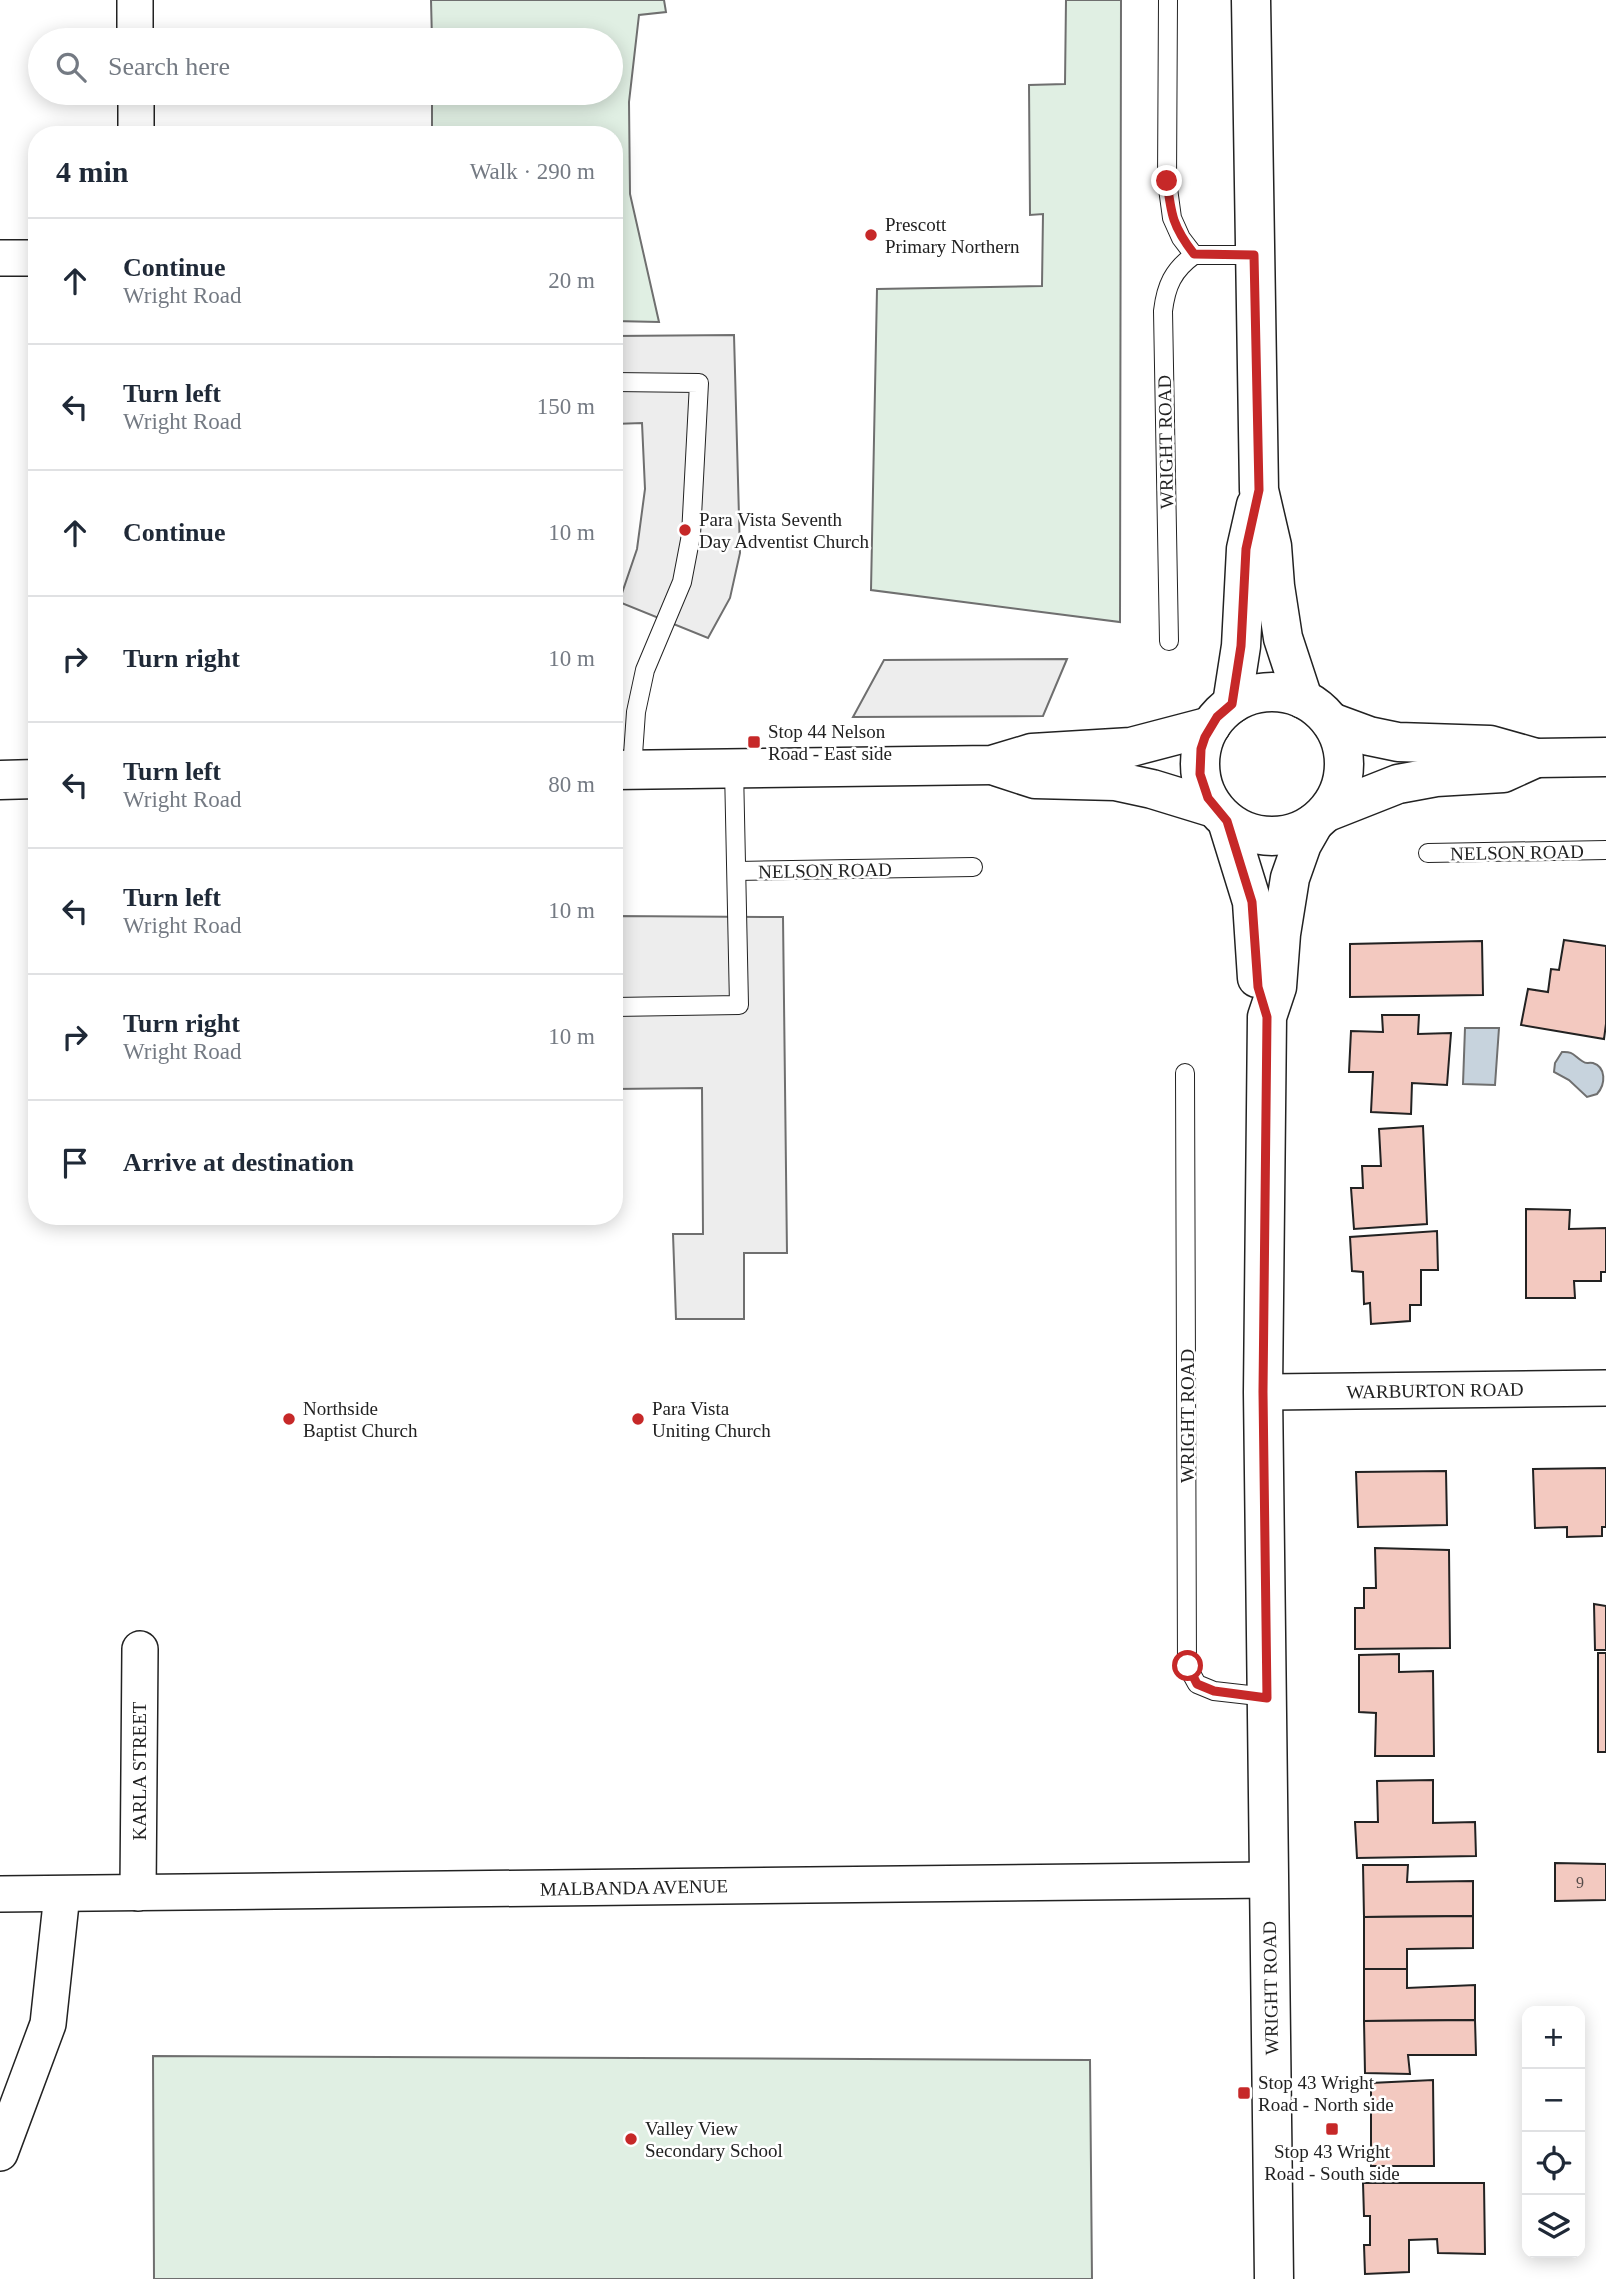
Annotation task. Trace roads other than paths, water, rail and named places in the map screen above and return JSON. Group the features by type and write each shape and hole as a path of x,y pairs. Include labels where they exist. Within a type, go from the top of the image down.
{"main road":[{"path":"1251,0 1259,490 1272,546 1283,638 1317,711 1341,744 1344,768 1339,791 1320,818"},
{"path":"1220,815 1208,798 1200,774 1201,749 1221,715 1241,646 1246,549 1259,490"},
{"path":"623,769 992,765 1032,753 1131,747 1221,715 1251,695 1262,692 1283,693 1369,736 1398,742 1490,745 1536,758 1606,757"},
{"path":"992,765 1035,779 1130,784 1220,815 1247,832 1270,837 1293,834 1320,818 1398,784 1436,777 1503,773 1536,758"},
{"path":"0,780 28,779"},
{"name":"WRIGHT ROAD","path":"1220,815 1252,902 1258,987 1267,1017 1263,1392 1274,2279"},
{"name":"WRIGHT ROAD","path":"1267,1017 1277,987 1281,934 1290,878 1299,851 1320,818"}],"street":[{"path":"135,0 135,28"},
{"path":"136,105 136,126"},
{"path":"0,258 28,258"},
{"name":"WARBURTON ROAD","path":"1263,1392 1606,1388"},
{"name":"KARLA STREET","path":"138,1893 140,1650"},
{"name":"MALBANDA AVENUE","path":"0,1894 1269,1880"},
{"path":"0,2153 48,2024 62,1894"}],"lane":[{"path":"1168,0 1167,181 1172,218 1181,238 1194,254 1254,255"},
{"name":"WRIGHT ROAD","path":"1169,641 1163,311 1171,277 1182,263 1194,254"},
{"path":"623,382 699,383 691,535 682,582 645,670 623,769"},
{"name":"NELSON ROAD","path":"734,769 737,871 973,867"},
{"name":"NELSON ROAD","path":"1428,853 1606,850"},
{"path":"623,1007 739,1005 737,871"},
{"name":"WRIGHT ROAD","path":"1185,1073 1188,1666 1197,1684 1214,1691 1267,1698"}],"place":[{"name":"Prescott Primary Northern","path":"871,235"},
{"name":"Para Vista Seventh Day Adventist Church","path":"685,530"},
{"name":"Stop 44 Nelson Road - East side","path":"754,742"},
{"name":"Northside Baptist Church","path":"289,1419"},
{"name":"Para Vista Uniting Church","path":"638,1419"},
{"name":"Stop 43 Wright Road - North side","path":"1244,2093"},
{"name":"Stop 43 Wright Road - South side","path":"1332,2129"},
{"name":"Valley View Secondary School","path":"631,2139"}]}
